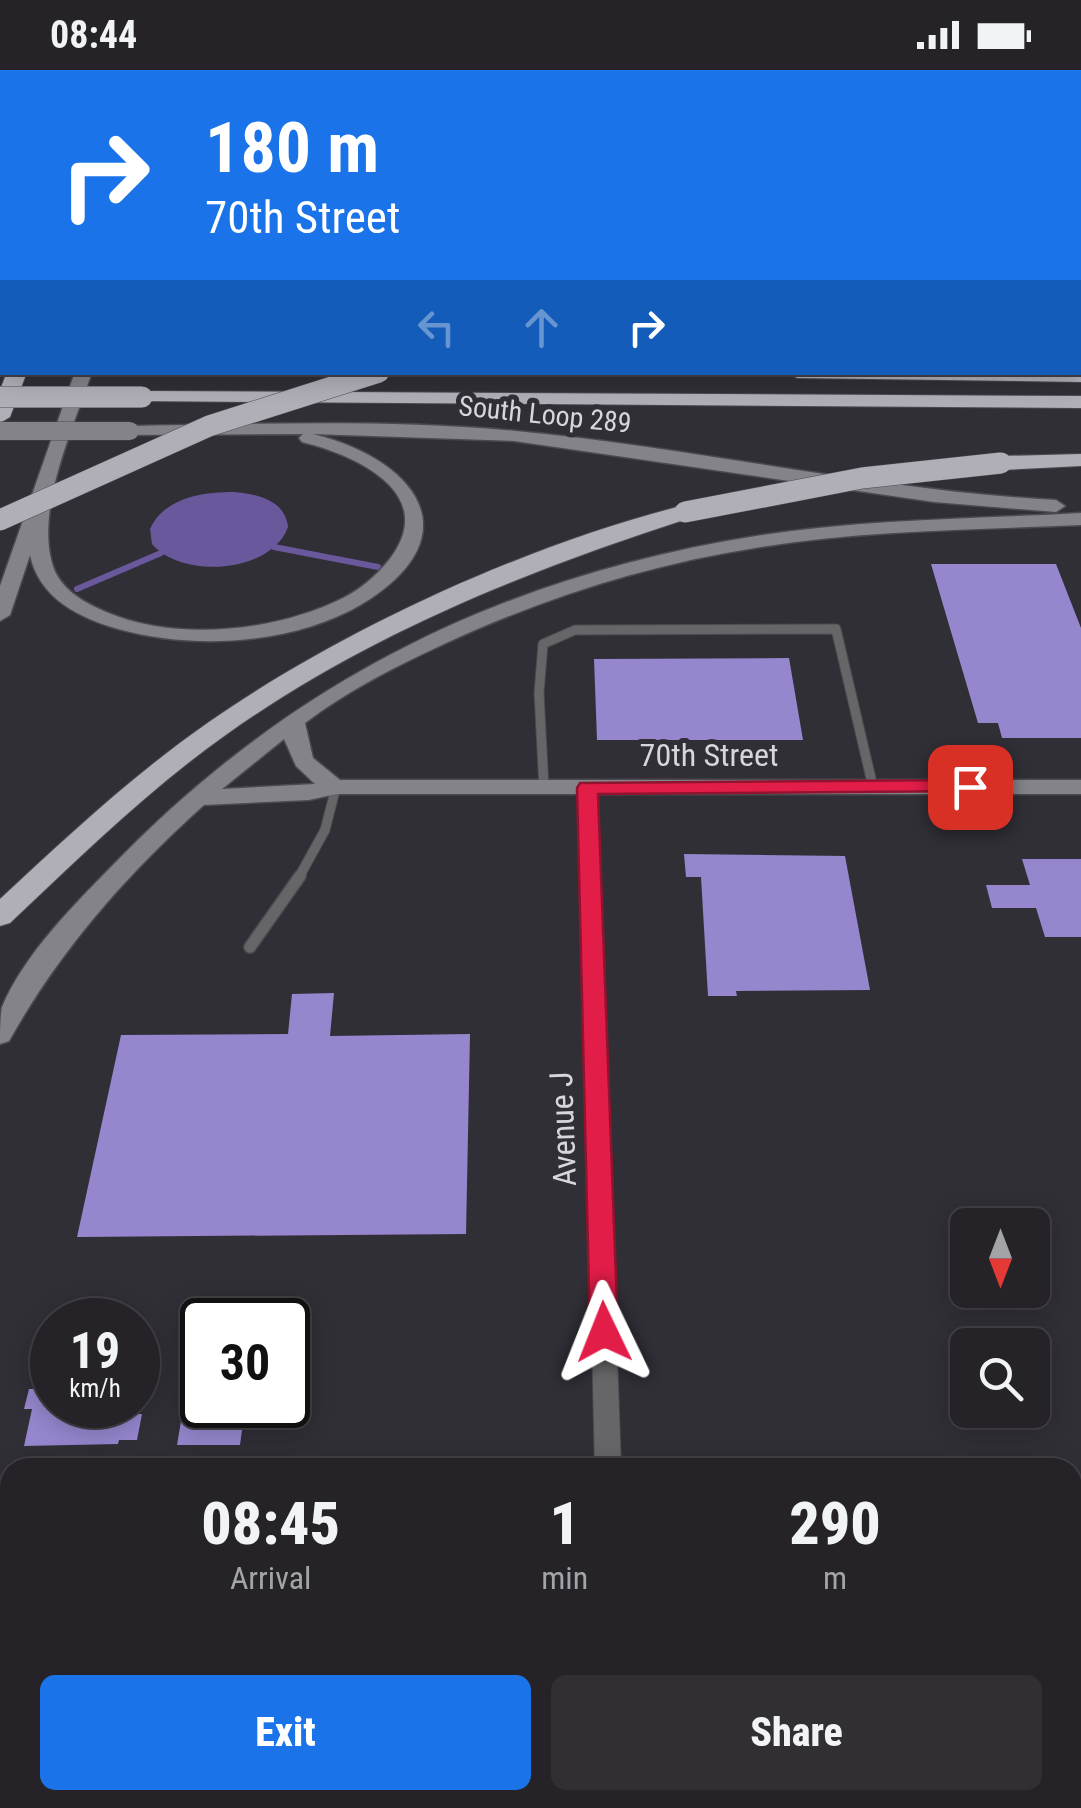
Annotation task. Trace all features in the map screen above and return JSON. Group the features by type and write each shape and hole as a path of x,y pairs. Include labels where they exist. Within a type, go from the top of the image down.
{"highway":[{"path":"0,416 16,375"},
{"path":"0,520 209,426 370,375"},
{"path":"1010,375 1081,376"},
{"path":"0,397 1081,402"},
{"path":"0,916 143,786 291,680 371,635 552,554 685,512 862,478 1001,462 1081,460"}],"main road":[{"path":"0,615 83,375"},
{"name":"South Loop 289","path":"0,431 393,429 510,436 921,496 1081,507"},
{"path":"46,482 39,550 42,568 52,586 91,613 151,632 225,634 297,621 354,599 394,568 412,538 414,510 390,474 339,446 296,436 238,430"},
{"path":"0,1034 47,959 134,858 236,763 385,665 466,625 612,574 709,551 816,534 1081,519"},
{"path":"294,722 294,745 305,764 318,778 336,787"},
{"name":"70th Street","path":"198,798 308,793 336,787 1081,786"}],"street":[{"name":"Avenue J","path":"588,788 608,1458"}],"lane":[{"path":"544,788 539,693 543,644 575,630 836,629 873,787"},
{"path":"250,947 309,859 334,810 336,787"}],"shaded area":[{"path":"233,492 268,500 286,518 288,527 278,543 264,554 245,562 203,566 183,563 152,544 150,529 174,504 209,493"}],"building":[{"path":"931,564 1056,564 1081,628 1081,738 1002,738 998,723 978,723"},
{"path":"789,658 803,740 597,740 594,659"},
{"path":"684,854 845,856 870,990 736,991 737,996 708,996 701,877 686,877"},
{"path":"1022,859 1081,859 1081,937 1045,937 1036,908 992,908 986,885 1030,885"},
{"path":"334,993 330,1036 470,1034 466,1234 77,1237 121,1035 288,1034 292,994"},
{"path":"29,1389 30,1409 24,1409"},
{"path":"30,1418 30,1428 139,1428 137,1440 119,1440 118,1444 24,1446"},
{"path":"180,1427 242,1428 240,1445 177,1445"}],"waterway":[{"path":"279,548 274,547 378,567"},
{"path":"77,589 161,553"}],"route":[{"path":"604,1332 588,788 970,787"}]}
